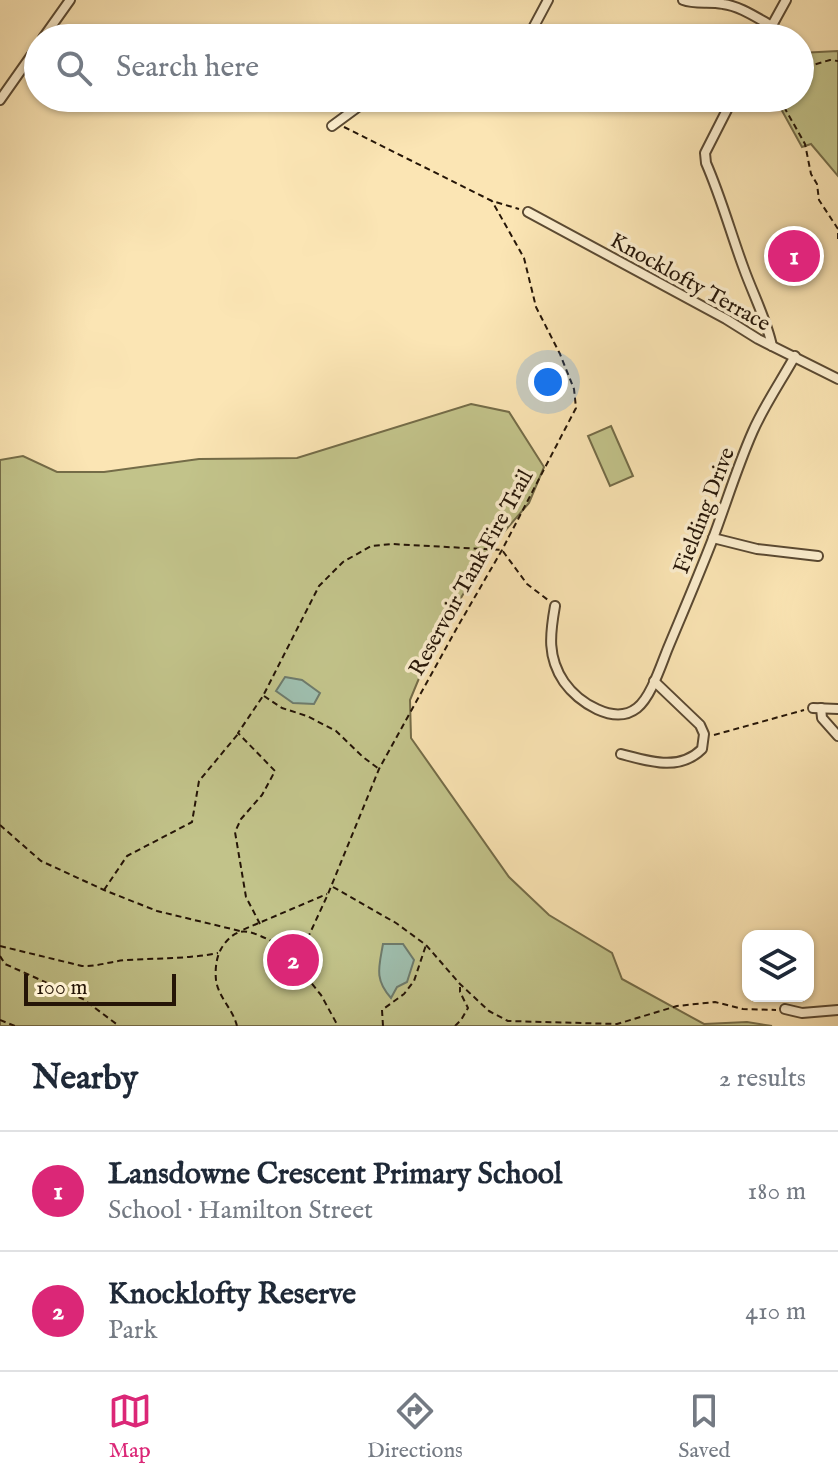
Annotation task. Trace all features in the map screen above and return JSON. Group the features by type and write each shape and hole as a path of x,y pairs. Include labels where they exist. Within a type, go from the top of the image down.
{"street":[{"path":"53,24 70,0"},
{"path":"535,24 548,0"},
{"path":"683,0 692,4 732,6 768,24"},
{"path":"773,24 786,0"},
{"path":"0,100 24,66"},
{"path":"334,124 351,112"},
{"path":"726,112 705,153 706,163 772,346"},
{"name":"Knocklofty Terrace","path":"528,212 838,379"},
{"name":"Fielding Drive","path":"555,606 550,650 554,663 573,694 603,712 624,714 640,706 654,681 713,538 754,429 795,356"},
{"path":"713,538 757,549 818,556"},
{"path":"621,754 653,762 680,762 695,756 702,749 704,734 700,725 654,681"},
{"path":"838,709 817,708 838,736"},
{"path":"785,1009 802,1013 838,1010"}],"path":[{"path":"814,65 838,61"},
{"path":"787,112 805,144 819,200 838,229 838,243"},
{"path":"334,124 492,201 528,212"},
{"name":"Reservoir Tank Fire Trail","path":"299,957 379,769 502,550 576,408 574,389 536,307 524,258 492,201"},
{"path":"104,890 127,856 192,822 199,781 263,696 319,586 343,562 371,546 392,544 502,550 527,584 555,606"},
{"path":"263,696 282,708 307,716 336,731 379,769"},
{"path":"704,734 716,735 817,708"},
{"path":"238,733 275,771 235,832 246,897 260,924"},
{"path":"0,825 41,861 104,890 157,911 250,932 299,957 300,969 321,995 338,1026"},
{"path":"331,886 396,923 426,945 489,1011 508,1021 617,1024 677,1006 715,1002 743,1009 785,1009"},
{"path":"237,1026 216,980 218,953 240,931 328,894"},
{"path":"383,1026 382,1010 404,994 414,981 426,945"},
{"path":"0,946 82,966 218,953"},
{"path":"0,956 5,964 83,999 119,1026"},
{"path":"455,1026 468,1008 460,992 460,984"},
{"path":"0,1020 15,1026"}],"green space":[{"path":"838,51 838,176 811,144 802,147 783,112 814,112 814,52"},
{"path":"471,404 509,412 544,467 529,503 491,547 432,647 410,700 411,738 509,877 549,915 612,953 622,979 704,1024 747,1022 772,1026 0,1026 0,460 23,456 57,472 104,472 199,459 297,458"},
{"path":"611,426 633,476 610,486 588,436"}],"shaded area":[{"path":"285,677 302,680 320,693 314,704 293,703 276,691"},
{"path":"383,944 403,944 414,960 407,982 397,987 391,998 380,979"}],"place":[{"name":"Lansdowne Crescent Primary School","path":"794,256"},
{"name":"Knocklofty Reserve","path":"293,960"}]}
